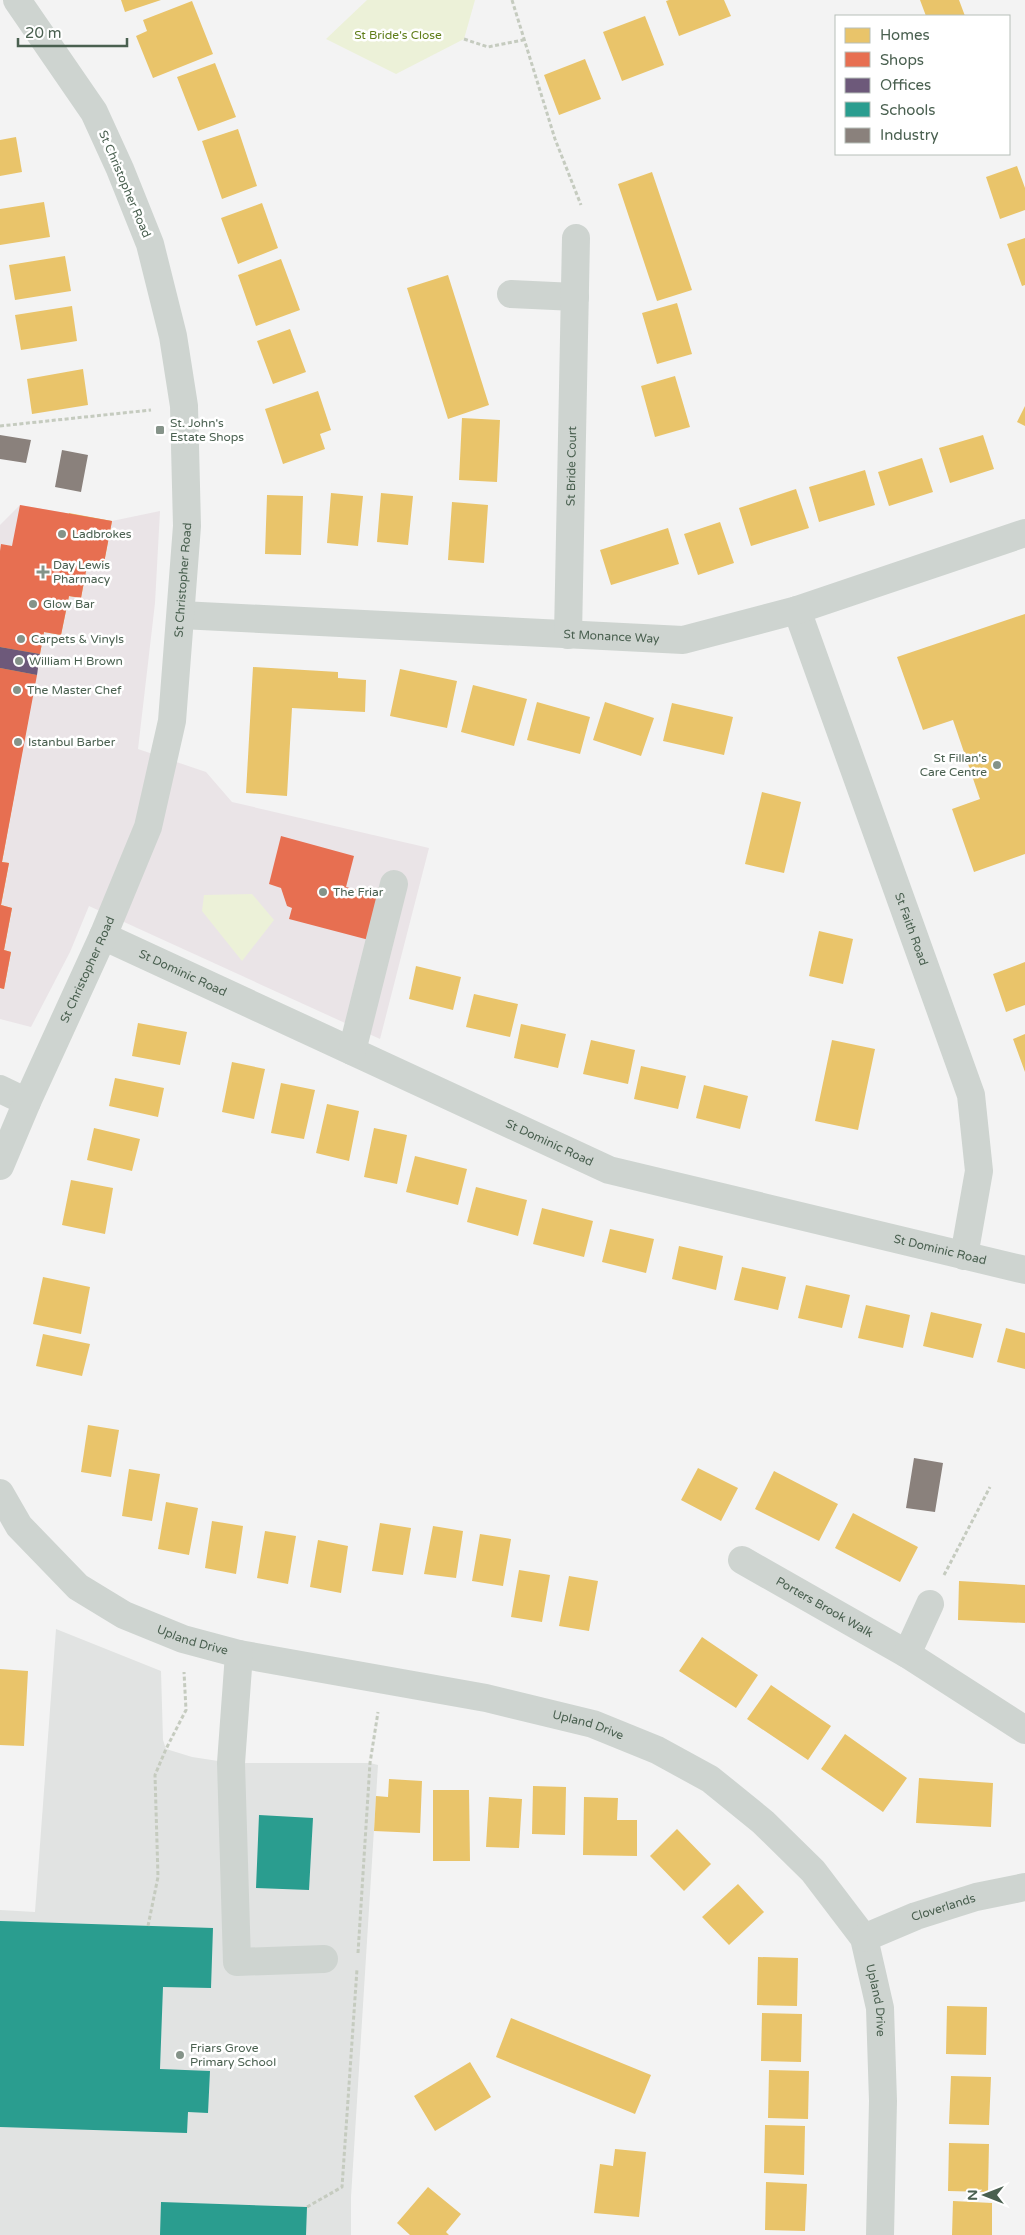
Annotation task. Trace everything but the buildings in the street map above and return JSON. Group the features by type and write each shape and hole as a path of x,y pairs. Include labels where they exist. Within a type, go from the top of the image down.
{"street":[{"name":"St Christopher Road","path":"0,1166 27,1102 103,936 148,827 172,721 187,526 184,406 174,336 150,244 120,168 94,112 17,0"},
{"name":"St Bride Court","path":"568,635 576,238"},
{"path":"511,294 575,296"},
{"name":"St Monance Way","path":"181,615 683,640 797,610 1025,533"},
{"name":"St Faith Road","path":"797,610 971,1094 979,1171 964,1256"},
{"path":"352,1051 394,884"},
{"name":"St Dominic Road","path":"103,936 609,1170 1025,1270"},
{"path":"0,1089 27,1102"},
{"name":"Upland Drive","path":"0,1493 19,1526 78,1587 124,1615 183,1639 239,1654 486,1698 593,1724 657,1750 710,1780 763,1822 813,1871 864,1938 880,2008 883,2101 880,2235"},
{"name":"Porters Brook Walk","path":"742,1560 907,1654 1025,1730"},
{"path":"907,1654 930,1604"},
{"path":"239,1654 231,1763 237,1962 324,1959"},
{"name":"Cloverlands","path":"864,1938 916,1916 967,1900 1025,1888"}],"path":[{"path":"512,0 555,139 587,221 576,238"},
{"path":"464,39 488,46 523,40"},
{"path":"0,426 184,406"},
{"path":"930,1604 990,1487"},
{"path":"148,1926 158,1877 155,1775 186,1710 183,1639"}],"shaded area":[{"path":"20,505 112,521 160,511 155,603 138,749 206,772 232,802 429,848 380,1039 89,906 70,952 31,1027 0,1019 0,525"},
{"name":"Friars Grove Primary School","path":"56,1629 161,1671 163,1740 166,1749 192,1757 231,1763 370,1763 378,1765 351,2197 351,2235 0,2235 0,1910 35,1912"}],"green space":[{"name":"St Bride's Close","path":"367,0 475,0 464,39 396,74 326,39"},
{"path":"252,894 274,920 242,961 202,911 204,895"}],"place":[{"name":"St. John's Estate Shops","path":"160,430"},
{"name":"Ladbrokes","path":"62,534"},
{"name":"Day Lewis Pharmacy","path":"43,572"},
{"name":"Glow Bar","path":"33,604"},
{"name":"Carpets & Vinyls","path":"21,639"},
{"name":"William H Brown","path":"19,661"},
{"name":"The Master Chef","path":"17,690"},
{"name":"Istanbul Barber","path":"18,742"},
{"name":"St Fillan's Care Centre","path":"997,765"},
{"name":"The Friar","path":"323,892"},
{"name":"Friars Grove Primary School","path":"180,2055"}]}
